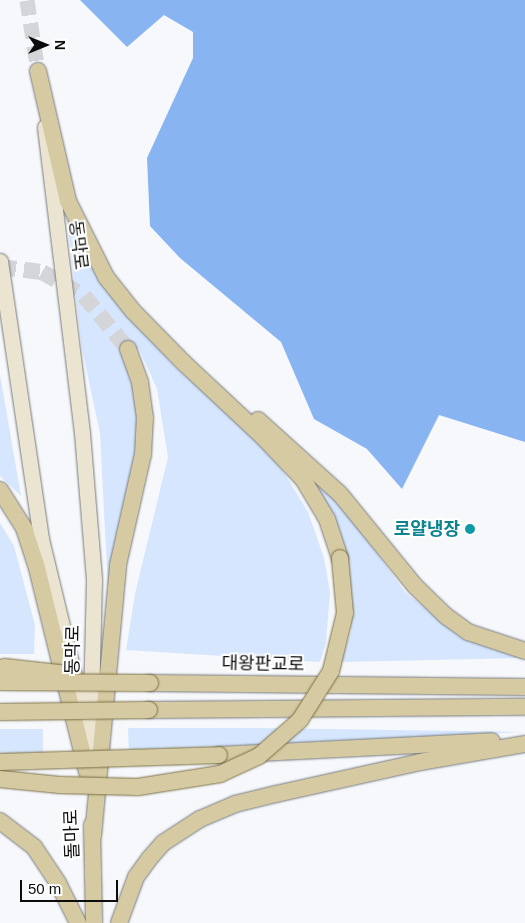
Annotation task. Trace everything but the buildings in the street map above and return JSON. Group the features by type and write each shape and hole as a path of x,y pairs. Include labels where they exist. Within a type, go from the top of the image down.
{"main road":[{"path":"0,778 60,785 138,787 220,774 259,756 300,720 331,671 345,613 340,558 327,520 303,479 262,436 184,363 133,311 106,276 68,201 38,71"},
{"name":"동막로","path":"38,71 82,433 94,580 90,743"},
{"name":"동막로","path":"0,261 41,539 90,743"},
{"path":"93,836 118,565 134,500 145,418 140,382 128,349"},
{"path":"184,363 275,433 340,494 415,586 446,616 468,632 525,651"},
{"path":"0,490 24,528 36,564 89,780"},
{"name":"대왕판교로","path":"1,672 150,683 525,686"},
{"path":"1,712 525,707"},
{"path":"0,762 219,755 525,740"},
{"name":"돌마로","path":"90,743 89,780 93,836 94,923"},
{"path":"119,923 136,877 149,859 163,843 200,819 235,804 276,794 420,762 525,744"},
{"path":"0,821 34,847 58,883 78,923"}],"shaded area":[{"path":"80,0 525,0 525,442 439,415 402,489 367,449 314,419 281,342 180,258 150,226 147,158 193,58 193,32 164,15 127,47"},
{"path":"67,219 117,303 177,369 245,427 283,471 308,512 324,558 330,592 326,643 320,662 126,650 135,594 168,457 157,389 139,349 125,353 140,420 133,475 108,589 100,433 82,349"},
{"path":"0,375 21,496 0,476"},
{"path":"308,473 341,504 405,592 458,635 525,658 341,662 351,631 349,582"},
{"path":"0,523 14,546 35,625 34,654 0,654"},
{"path":"128,728 260,728 525,732 129,751"},
{"path":"0,729 43,729 43,754 0,754"}],"tunnel":[{"path":"27,0 38,71"},
{"path":"0,267 42,272 84,296 128,349"}],"place":[{"name":"로얄냉장","path":"470,529"}]}
